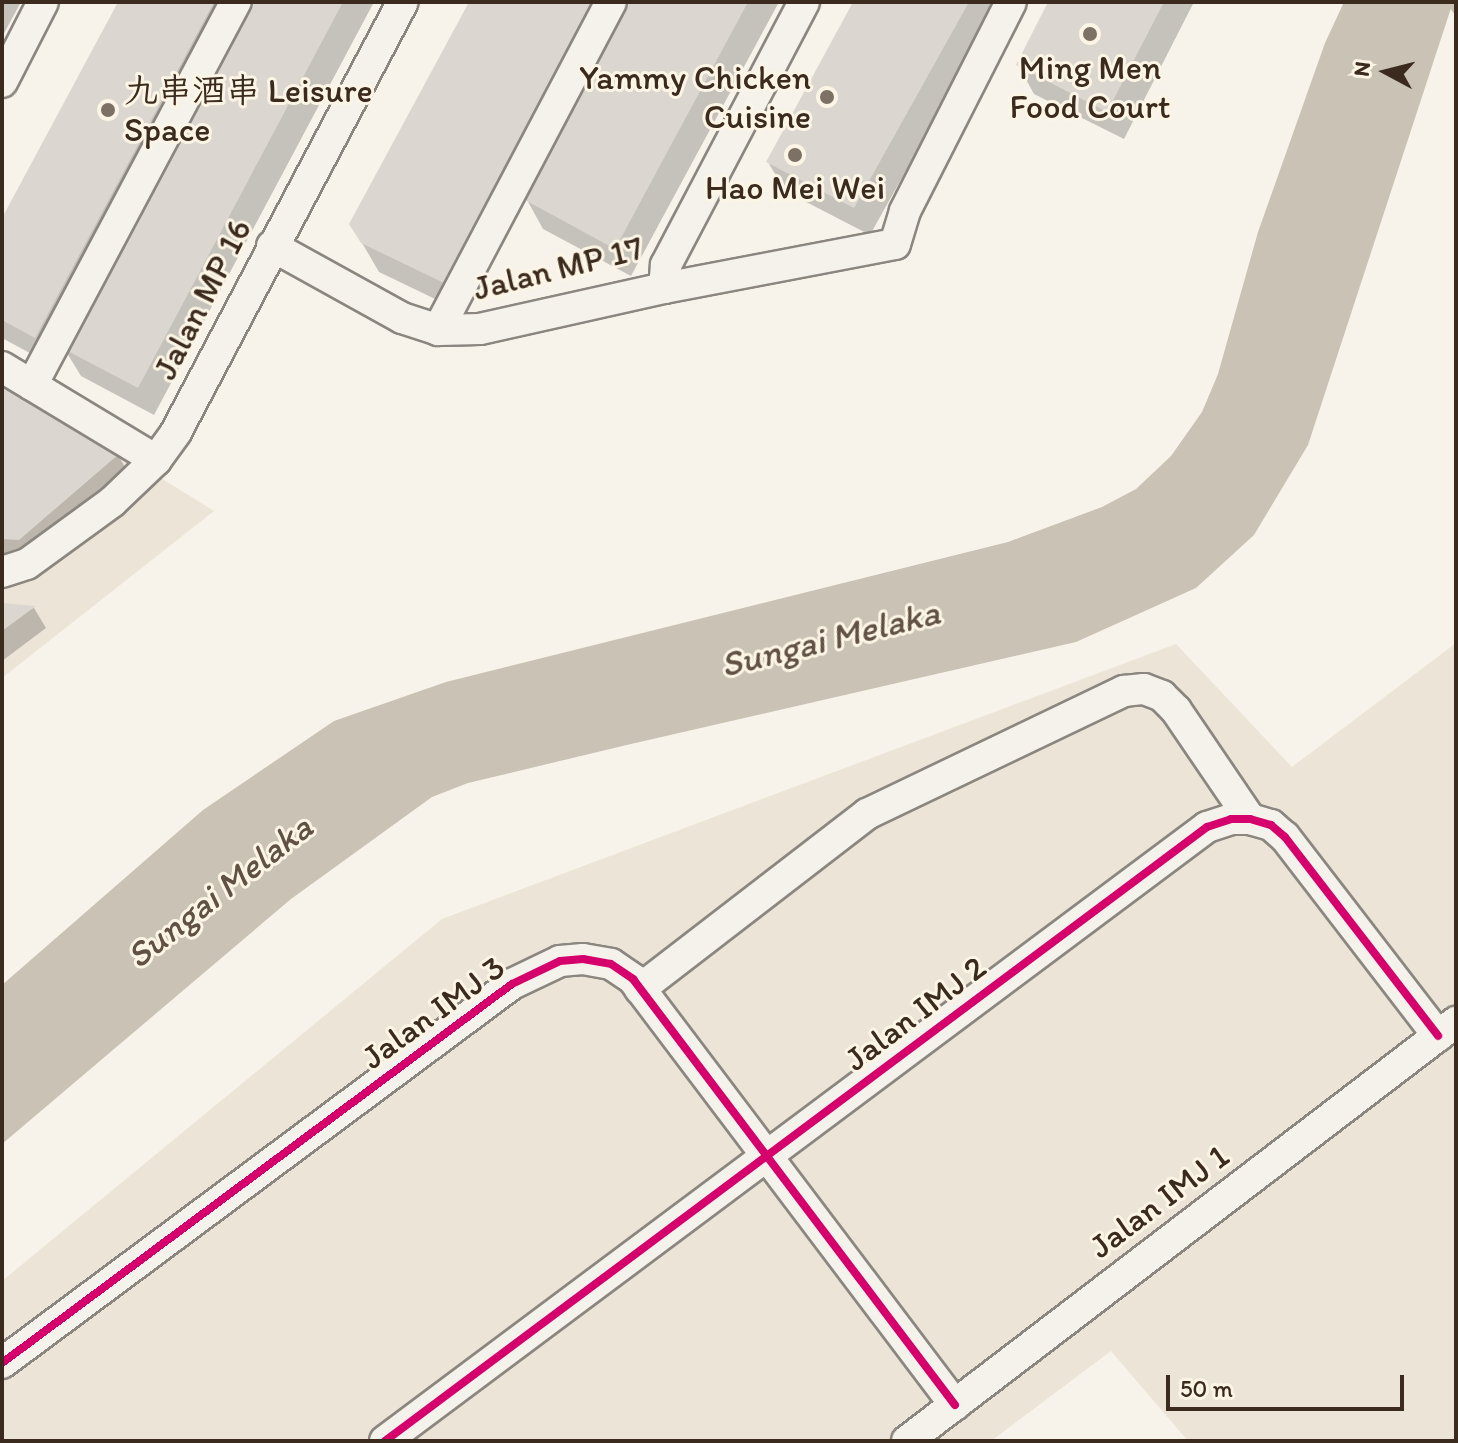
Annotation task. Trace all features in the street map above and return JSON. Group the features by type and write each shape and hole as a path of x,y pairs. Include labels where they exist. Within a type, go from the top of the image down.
{"street":[{"path":"2,82 43,2"},
{"path":"32,385 236,2"},
{"name":"Jalan MP 16","path":"2,572 27,564 112,502 156,460 176,432 403,2"},
{"path":"438,330 611,2"},
{"name":"Jalan MP 17","path":"272,246 402,318 438,330 480,329 664,288 666,265 804,2"},
{"path":"664,288 895,244 905,211 1011,2"},
{"path":"2,367 156,460"},
{"path":"640,989 867,814 1124,691 1144,689 1162,696 1176,710 1250,819 1271,825 1285,837 1447,1029"},
{"name":"Jalan IMJ 2","path":"385,1441 1207,827 1231,819 1250,819"},
{"name":"Jalan IMJ 3","path":"2,1363 523,978 560,961 583,959 611,964 640,989 955,1405"},
{"name":"Jalan IMJ 1","path":"907,1441 1447,1029"}],"shaded area":[{"path":"2,379 214,511 2,678"},
{"path":"1456,643 1456,1441 1188,1441 1111,1351 991,1441 2,1441 2,1281 442,919 1176,644 1292,767"}],"water":[{"name":"Sungai Melaka","path":"1344,2 1453,2 1308,445 1254,535 1196,588 1076,642 468,783 432,797 291,899 2,1144 2,985 203,810 334,721 446,682 1008,542 1102,507 1136,489 1171,456 1202,412 1218,374 1258,232 1325,43"}],"building":[{"name":"九串酒串 Leisure Space","path":"118,2 214,2 35,338 2,320 2,218"},
{"path":"247,2 343,2 138,388 62,348"},
{"path":"469,2 597,2 444,283 361,243 349,224"},
{"path":"630,2 748,2 615,249 525,200"},
{"path":"853,2 969,2 854,208 766,162"},
{"name":"Ming Men Food Court","path":"1048,2 1164,2 1107,112 1016,65"},
{"path":"2,382 119,454 19,540 2,539"},
{"path":"2,603 36,606 2,631"}],"waterway":[{"path":"1451,2 1456,9"}],"cycle path":[{"path":"385,1441 1207,827 1231,819 1250,819 1271,825 1285,837 1438,1036"},
{"path":"2,1363 512,984 560,961 583,959 611,964 633,979 955,1405"}],"place":[{"name":"Ming Men Food Court","path":"1090,34"},
{"name":"Yammy Chicken Cuisine","path":"827,97"},
{"name":"九串酒串 Leisure Space","path":"108,110"},
{"name":"Hao Mei Wei","path":"795,155"}]}
